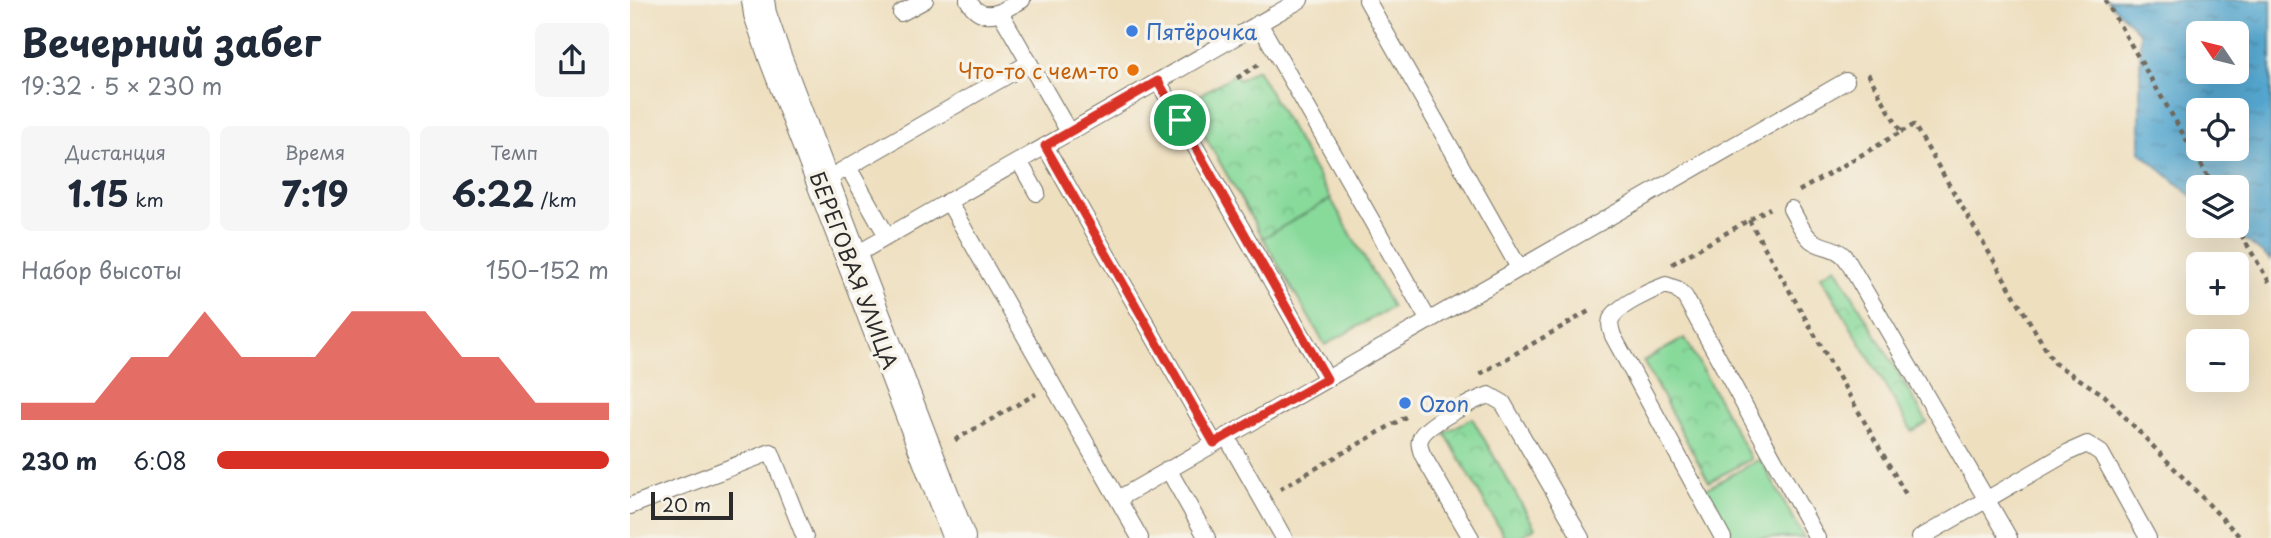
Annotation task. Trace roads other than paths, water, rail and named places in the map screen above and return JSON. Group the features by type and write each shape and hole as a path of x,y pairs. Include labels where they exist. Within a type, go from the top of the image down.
{"street":[{"name":"БЕРЕГОВАЯ УЛИЦА","path":"758,0 775,57 835,174 850,258 958,538"}],"lane":[{"path":"901,13 925,0"},
{"path":"968,0 979,12 989,16 1021,0"},
{"path":"850,258 1300,0"},
{"path":"1367,0 1519,268"},
{"path":"1000,12 1069,132"},
{"path":"1259,23 1429,321"},
{"path":"887,236 835,174 1029,63"},
{"path":"1158,81 1186,117 1327,379"},
{"path":"1118,499 1846,81"},
{"path":"1045,146 1220,440 1284,538"},
{"path":"1019,161 1037,193"},
{"path":"948,201 1140,538"},
{"path":"1791,209 1809,238 1843,254 2009,538"},
{"path":"973,244 987,236"},
{"path":"1723,538 1610,326 1612,318 1621,308 1666,285 1677,289 1685,297 1817,538"},
{"path":"1471,538 1422,454 1419,443 1430,427 1489,395 1503,403 1580,538"},
{"path":"1920,538 1948,531 1987,499 2087,444 2101,453 2148,538"},
{"path":"630,506 771,452 805,538"},
{"path":"1168,469 1207,538"}],"water":[{"path":"2107,0 2271,0 2271,260 2243,238 2249,238 2249,175 2186,175 2186,191 2140,152 2140,33"}],"place":[{"name":"Пятёрочка","path":"1132,31"},
{"name":"Что-то с чем-то","path":"1133,70"},
{"name":"Ozon","path":"1405,403"}]}
